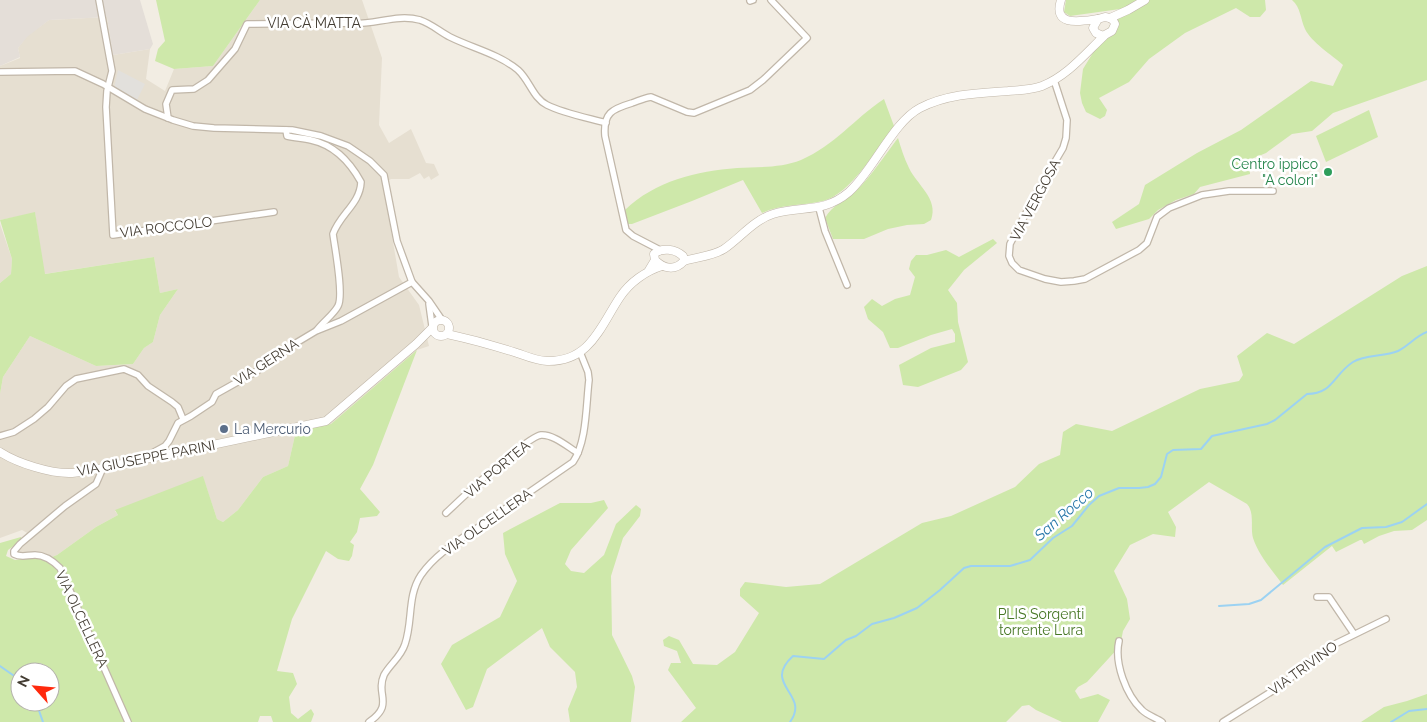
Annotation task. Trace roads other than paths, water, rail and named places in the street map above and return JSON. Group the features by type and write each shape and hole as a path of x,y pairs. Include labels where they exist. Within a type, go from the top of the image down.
{"street":[{"path":"99,0 112,71 109,88"},
{"path":"662,266 649,245 626,230 605,136 608,116 616,108 651,97 687,112 694,113 750,90 807,38 770,0"},
{"path":"1061,0 1059,11 1063,18 1071,22 1098,19 1113,21 1145,0"},
{"name":"VIA CÀ MATTA","path":"168,118 166,104 172,90 194,89 208,80 235,49 247,24 345,23 359,25 404,18 430,23 449,36 510,64 524,76 538,97 549,106 606,123"},
{"path":"1086,53 1098,19"},
{"path":"1086,21 1096,34 1104,36"},
{"path":"649,270 662,266 677,267 684,261 713,254 724,249 762,219 771,215 819,208 837,200 858,183 904,121 917,109 948,97 1040,87 1071,69 1104,36 1112,31 1113,21"},
{"path":"0,72 75,71 109,88 144,109 168,118 200,126 286,130 321,136 348,146 382,172 386,181 397,241 412,282 445,322 449,329 447,334"},
{"name":"VIA VERGOSA","path":"1054,80 1067,120 1066,138 1063,148 1040,186 1010,244 1009,256 1012,263 1019,270 1045,279 1061,282 1085,279 1139,250 1147,243 1157,217 1169,208 1202,196 1230,191 1272,191"},
{"name":"VIA ROCCOLO","path":"109,88 106,122 114,235 274,212"},
{"path":"286,130 288,136 312,140 335,150 356,172 361,182 357,200 333,234 340,302 334,312 325,318 316,331"},
{"path":"819,208 825,231 847,285"},
{"path":"429,301 432,327 434,333 438,336 442,337 447,334 470,339 545,361 562,360 571,358 594,339 621,295 649,270 656,255 670,250 701,256"},
{"path":"680,253 684,256 684,261"},
{"name":"VIA GERNA","path":"182,419 191,416 212,402 216,394 257,372 291,346 316,331 340,321 412,282"},
{"path":"432,327 436,321 445,322 470,339"},
{"name":"VIA GIUSEPPE PARINI","path":"0,452 11,460 30,466 70,473 103,468 326,421 416,344 432,327"},
{"name":"VIA GIUSEPPE PARINI","path":"416,344 438,336"},
{"path":"578,453 582,442 589,380 580,352"},
{"path":"0,436 14,432 34,419 48,407 66,386 76,379 124,369 138,375 148,386 178,407 182,419 165,446 138,460"},
{"name":"VIA PORTEA","path":"446,513 493,470 531,439 540,435 550,436 578,453"},
{"name":"VIA OLCELLERA","path":"368,722 377,716 383,707 382,684 384,675 400,657 405,645 414,587 422,574 446,550 573,462 578,453"},
{"name":"VIA OLCELLERA","path":"103,468 96,484 65,506 20,544 14,551 14,554 21,557 36,555 46,557 60,568 128,722"},
{"path":"1317,597 1329,597 1354,634"},
{"name":"VIA TRIVINO","path":"1223,722 1277,688 1335,644 1386,619"},
{"path":"1119,642 1118,658 1120,670 1129,690 1142,710 1162,722"}],"waterway":[{"name":"San Rocco","path":"790,722 795,712 795,704 782,675 785,666 793,656 824,659 846,640 856,636 872,624 894,618 917,608 964,568 971,566 1010,566 1030,560 1053,538 1072,526 1099,496 1119,488 1139,488 1155,484 1161,477 1167,454 1173,450 1201,449 1212,436 1267,424 1275,420 1307,394 1316,393 1328,387 1346,367 1358,359 1398,351 1427,332"},
{"path":"1219,606 1249,604 1261,600 1325,547 1362,528 1386,527 1402,522 1427,504"},
{"name":"San Rocco","path":"0,666 10,673"},
{"path":"1391,722 1409,711 1427,709"},
{"name":"San Rocco","path":"40,712 43,722"}],"place":[{"name":"Centro ippico \"A colori\"","path":"1328,172"},
{"name":"La Mercurio","path":"224,429"}],"park label":[{"name":"PLIS Sorgenti torrente Lura","path":"1041,622"}]}
